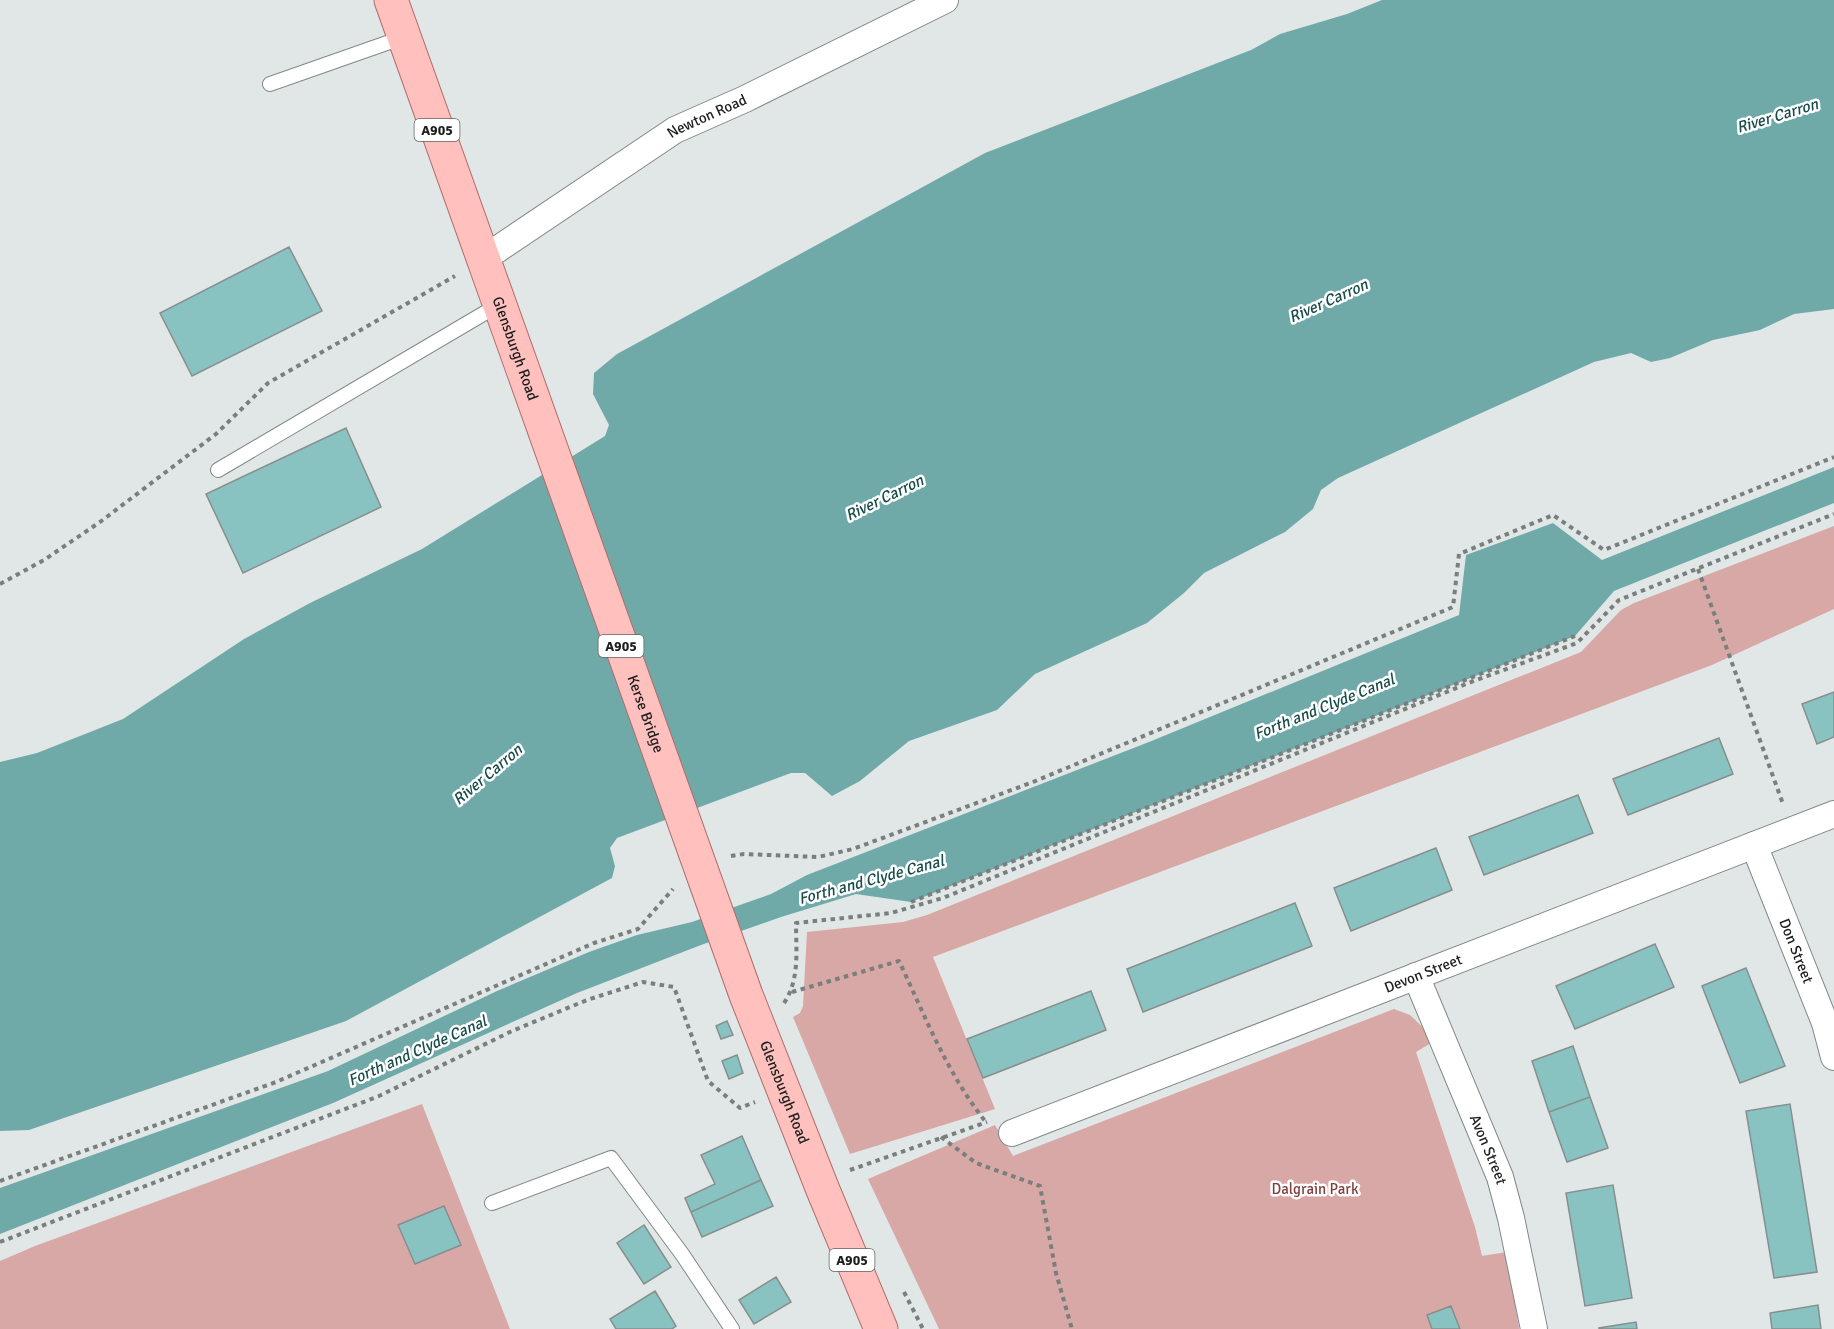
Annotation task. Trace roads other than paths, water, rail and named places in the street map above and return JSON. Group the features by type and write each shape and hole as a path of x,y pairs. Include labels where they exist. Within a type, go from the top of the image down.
{"main road":[{"name":"A905","path":"391,0 483,259"},
{"name":"Glensburgh Road","path":"483,259 547,439"},
{"name":"Kerse Bridge","path":"547,439 707,867"},
{"name":"Glensburgh Road","path":"707,867 746,995 881,1329"}],"street":[{"name":"Newton Road","path":"483,259 675,130 745,99 945,0"},
{"name":"Devon Street","path":"1012,1133 1834,814"},
{"name":"Don Street","path":"1754,845 1824,1023 1834,1057"},
{"name":"Avon Street","path":"1416,976 1500,1177 1534,1329"}],"lane":[{"path":"270,84 404,37"},
{"path":"218,470 500,304"},
{"path":"492,1203 611,1158 682,1254 732,1329"}],"water":[{"name":"River Carron","path":"1382,0 1834,0 1834,309 1794,314 1760,330 1713,340 1670,358 1651,362 1631,353 1594,362 1338,478 1321,490 1313,509 1285,532 1204,573 1184,593 1147,623 1035,674 997,710 909,741 860,781 832,796 805,773 791,773 617,838 610,848 615,866 612,878 346,1021 29,1130 0,1131 0,762 37,753 123,719 244,639 310,603 422,549 605,436 609,425 593,394 594,373 617,354 985,153 1251,50 1280,34 1347,14"},
{"name":"Forth and Clyde Canal","path":"1834,467 1834,503 1614,591 1575,636 911,902 856,894 701,945 577,993 333,1103 0,1234 0,1188 328,1071 497,991 589,952 637,935 692,922 771,894 807,875 1149,742 1459,615 1466,555 1553,523 1602,560"}],"park label":[{"name":"Dalgrain Park","path":"1315,1189"}]}
